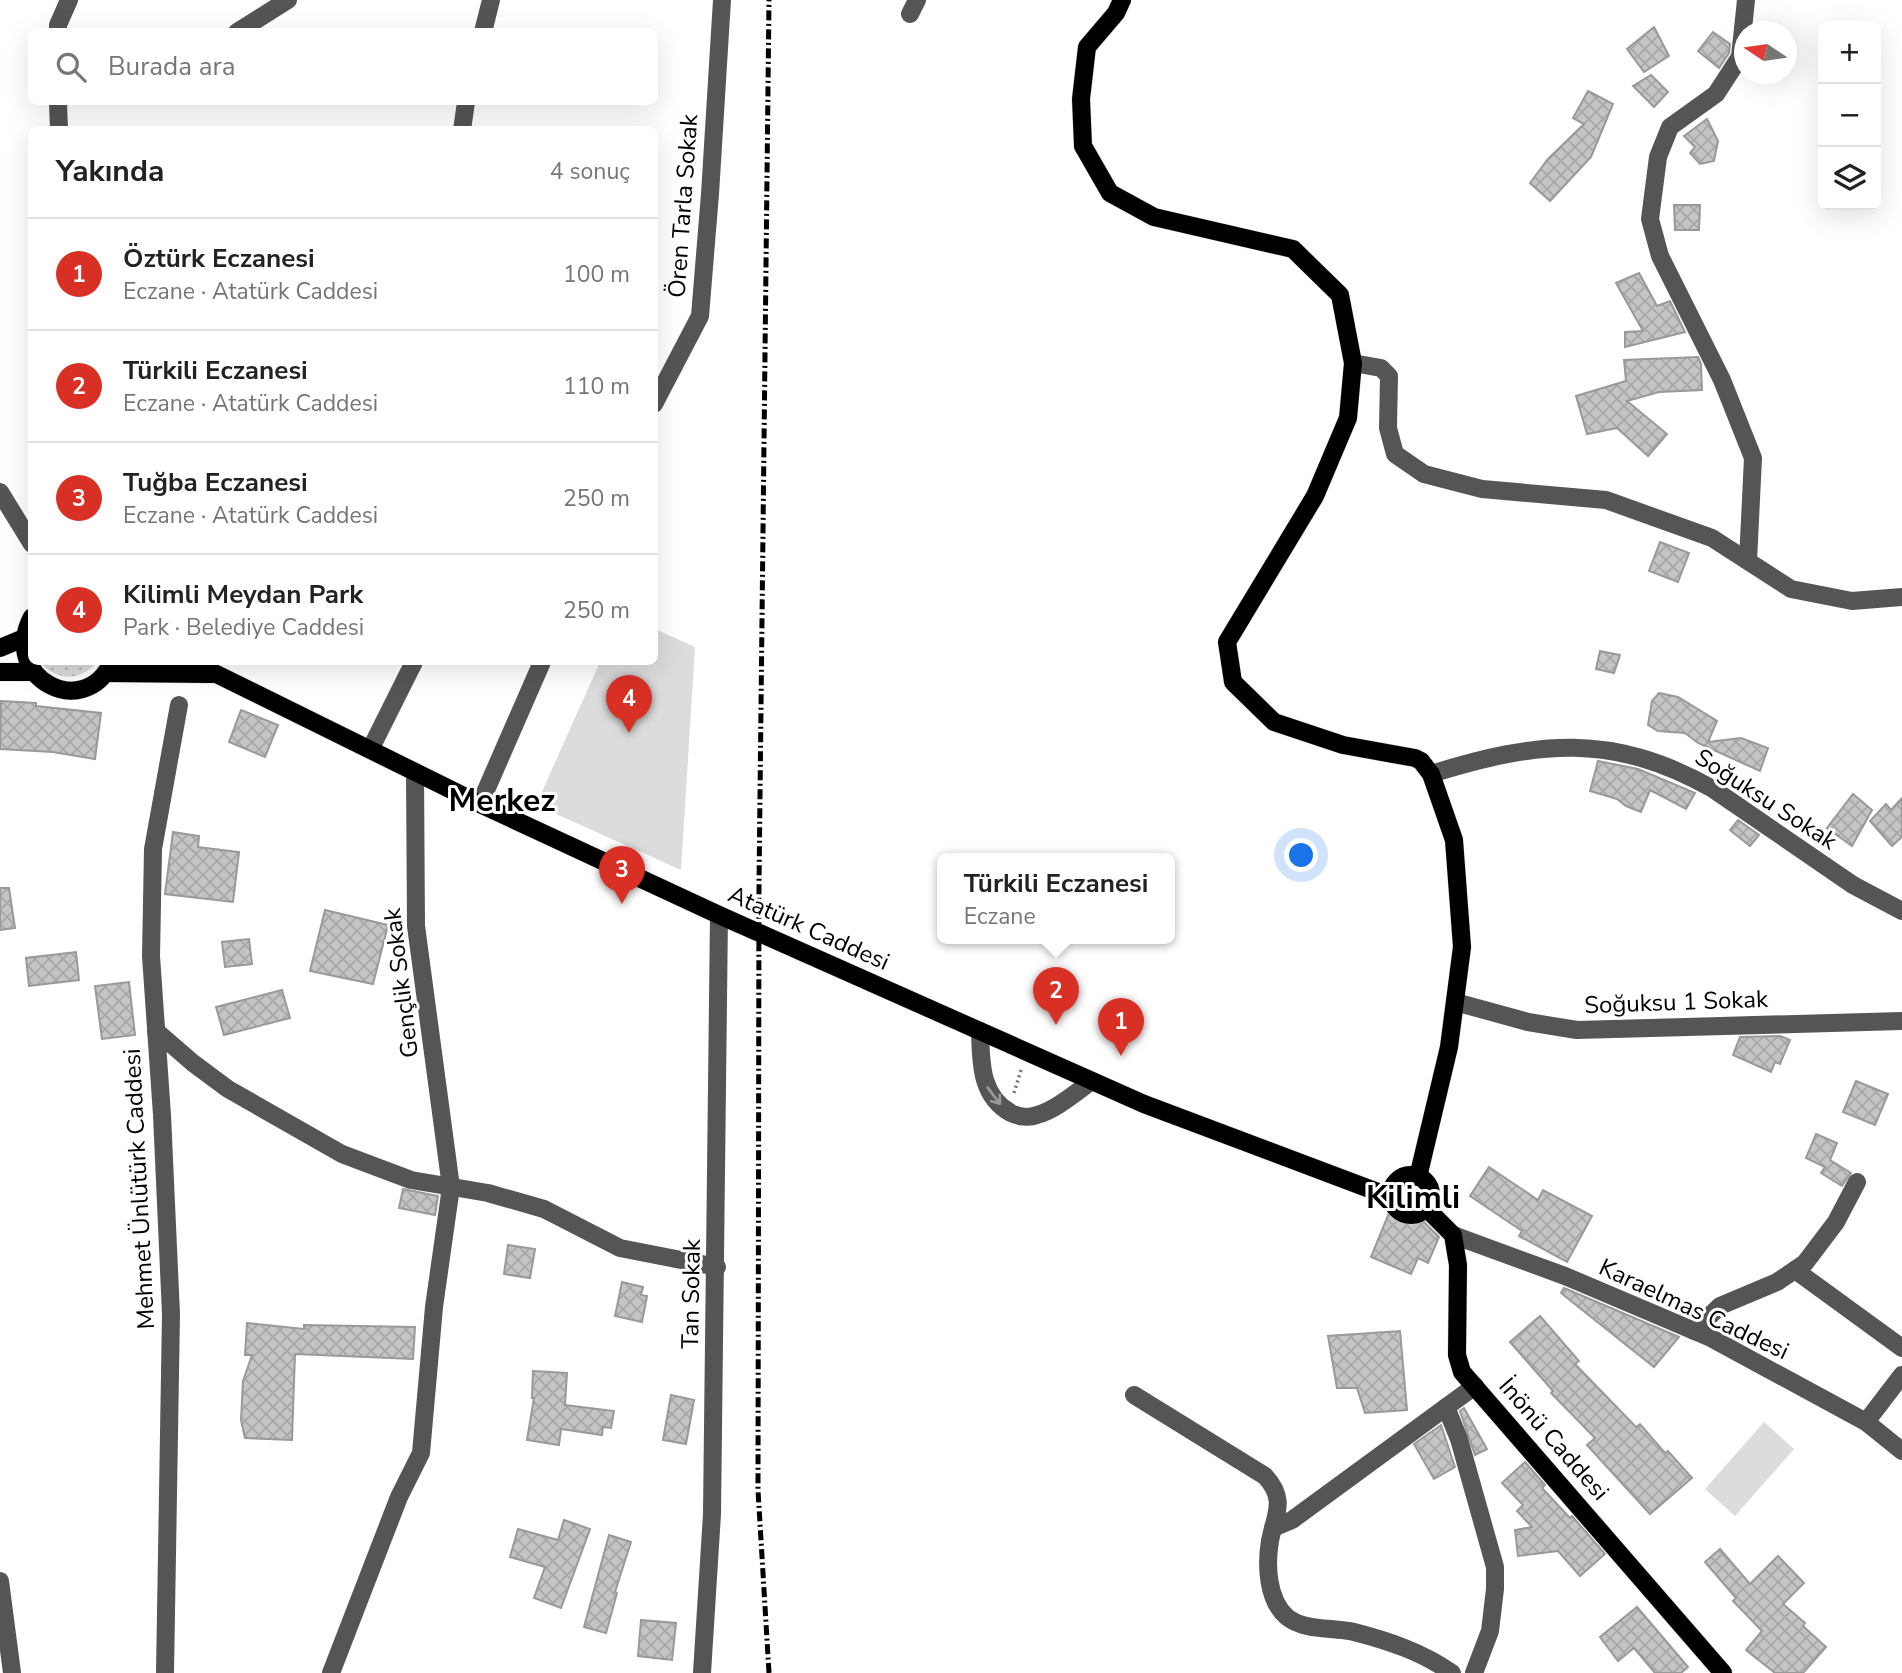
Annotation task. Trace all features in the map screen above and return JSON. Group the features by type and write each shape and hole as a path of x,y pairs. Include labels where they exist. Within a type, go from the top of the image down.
{"main road":[{"path":"1122,0 1116,13 1087,47 1081,99 1083,146 1110,193 1154,217 1293,249 1340,296 1353,363 1348,418 1315,496 1227,642 1233,682 1274,722 1343,745 1415,758 1421,761 1431,774 1454,841 1462,947 1449,1047 1418,1177"},
{"path":"28,624 24,638 24,656 28,663"},
{"path":"0,648 24,638"},
{"path":"29,665 49,686 61,690 74,690 92,684 109,667"},
{"name":"Atatürk Caddesi","path":"199,665 480,804 719,915 1144,1104 1391,1197"},
{"name":"Atatürk Caddesi","path":"109,667 219,674"},
{"path":"0,671 33,672"},
{"path":"1406,1176 1418,1177 1428,1184 1430,1202 1422,1212 1409,1215 1397,1209 1391,1197 1392,1190 1400,1179 1406,1176"},
{"path":"1426,1208 1453,1234"},
{"name":"İnönü Caddesi","path":"1453,1234 1458,1265 1457,1355 1462,1372 1723,1673"}],"street":[{"path":"58,28 69,0"},
{"path":"243,28 288,0"},
{"path":"484,28 491,0"},
{"name":"Ören Tarla Sokak","path":"658,396 699,316 710,194 722,0"},
{"path":"1746,0 1740,57 1716,94 1670,127 1658,157 1650,219 1660,256 1722,380 1753,458 1748,561"},
{"path":"58,105 59,126"},
{"path":"463,126 466,105"},
{"path":"1353,363 1381,368 1389,376 1388,428 1395,454 1423,474 1482,489 1606,500 1712,538 1791,589 1852,601 1902,597"},
{"path":"0,492 28,538"},
{"path":"371,748 412,665"},
{"path":"480,804 541,665"},
{"name":"Mehmet Ünlütürk Caddesi","path":"165,1673 171,1314 150,956 153,849 178,705"},
{"name":"Soğuksu Sokak","path":"1431,774 1483,758 1552,748 1601,749 1646,759 1713,789 1853,885 1902,911"},
{"name":"Gençlik Sokak","path":"331,1673 399,1497 421,1453 434,1307 451,1187 416,926 415,772"},
{"name":"Tan Sokak","path":"702,1673 712,1514 717,1267 719,915"},
{"name":"Soğuksu 1 Sokak","path":"1455,1002 1528,1023 1577,1030 1902,1021"},
{"path":"156,1031 229,1089 342,1154 411,1181 488,1193 544,1209 620,1248 717,1267"},
{"path":"981,1031 985,1082 993,1097 1009,1112 1027,1117 1037,1116 1054,1108 1093,1081"},
{"path":"1694,1331 1720,1306 1777,1282 1805,1263 1836,1222 1857,1182"},
{"name":"Karaelmas Caddesi","path":"1453,1234 1564,1276 1694,1331 1866,1422 1902,1451"},
{"path":"1795,1270 1902,1348"},
{"path":"1866,1422 1902,1375"},
{"path":"1273,1528 1292,1520 1475,1386"},
{"path":"1135,1395 1265,1476 1278,1497 1279,1507 1269,1553 1270,1580 1275,1601 1287,1617 1302,1625 1351,1632 1401,1645 1452,1673"},
{"path":"1446,1407 1459,1439 1494,1567 1492,1621 1484,1651 1474,1673"},
{"path":"0,1581 12,1673"}],"path":[{"path":"1009,1112 1027,1052"}],"shaded area":[{"path":"658,630 695,647 681,870 536,805 599,665 658,665"},
{"path":"43,665 94,665 84,673 69,677"},
{"path":"1764,1422 1794,1449 1735,1516 1705,1489"}],"building":[{"path":"1654,27 1669,56 1644,72 1627,49"},
{"path":"1713,32 1730,44 1729,53 1719,68 1698,51"},
{"path":"1651,75 1668,92 1654,107 1633,86"},
{"path":"1588,91 1613,104 1591,157 1550,201 1530,183 1548,159 1584,124 1573,118"},
{"path":"1707,119 1718,141 1714,161 1700,164 1690,153 1695,147 1684,136"},
{"path":"1674,205 1700,205 1699,230 1675,230"},
{"path":"1639,273 1657,306 1670,301 1685,332 1625,347 1625,332 1643,331 1616,283"},
{"path":"1698,357 1701,364 1702,390 1659,392 1627,401 1667,434 1648,456 1617,428 1587,434 1576,396 1626,381 1624,360"},
{"path":"1660,542 1689,553 1678,582 1649,571"},
{"path":"1600,651 1620,655 1614,673 1596,669"},
{"path":"1659,693 1678,697 1717,721 1708,742 1741,738 1768,748 1760,771 1698,743 1685,733 1658,731 1648,725 1652,701"},
{"path":"1,701 36,703 36,706 101,713 95,759 53,752 0,749"},
{"path":"241,710 278,725 265,757 229,742"},
{"path":"1598,761 1638,769 1695,793 1686,809 1650,790 1641,812 1617,799 1590,791"},
{"path":"1853,794 1872,810 1852,846 1827,828"},
{"path":"1902,798 1902,837 1892,846 1870,821 1886,804 1891,810"},
{"path":"1738,820 1759,835 1750,846 1730,830"},
{"path":"173,832 199,836 198,847 239,852 233,902 165,894"},
{"path":"0,888 9,888 15,928 0,930"},
{"path":"325,910 388,925 373,984 310,971"},
{"path":"249,939 252,964 225,967 222,942"},
{"path":"76,952 79,980 29,986 26,958"},
{"path":"129,982 135,1035 102,1039 95,986"},
{"path":"282,990 290,1018 224,1035 216,1007"},
{"path":"1780,1036 1790,1040 1780,1064 1775,1062 1771,1072 1733,1055 1740,1037"},
{"path":"1856,1081 1888,1094 1875,1125 1843,1112"},
{"path":"1816,1134 1837,1143 1830,1160 1851,1173 1842,1186 1821,1173 1825,1167 1806,1158"},
{"path":"1489,1167 1538,1200 1543,1190 1592,1216 1567,1262 1519,1236 1522,1231 1470,1196"},
{"path":"403,1189 438,1196 435,1215 399,1208"},
{"path":"1401,1201 1415,1207 1418,1216 1439,1237 1428,1263 1418,1258 1411,1274 1371,1257 1391,1208 1398,1206"},
{"path":"508,1245 535,1249 530,1278 504,1274"},
{"path":"622,1282 643,1287 641,1295 647,1296 642,1322 615,1316"},
{"path":"1564,1288 1679,1337 1654,1367 1561,1293"},
{"path":"1540,1316 1579,1361 1575,1364 1636,1427 1640,1424 1665,1453 1668,1451 1692,1478 1650,1514 1587,1445 1595,1438 1551,1393 1553,1391 1510,1342"},
{"path":"247,1323 304,1329 304,1325 415,1327 413,1359 295,1354 292,1440 245,1438 241,1420 243,1381 252,1355 245,1355"},
{"path":"1400,1331 1407,1410 1365,1413 1357,1388 1337,1388 1328,1336"},
{"path":"533,1371 567,1373 565,1405 614,1411 611,1428 603,1427 602,1435 561,1429 559,1445 527,1440 534,1398"},
{"path":"671,1395 694,1400 686,1444 663,1440"},
{"path":"1464,1408 1487,1449 1475,1455 1460,1411"},
{"path":"1441,1425 1455,1467 1434,1479 1414,1444"},
{"path":"1525,1462 1545,1485 1542,1488 1570,1518 1572,1516 1605,1554 1580,1576 1558,1551 1518,1556 1515,1530 1532,1527 1517,1511 1523,1505 1502,1483"},
{"path":"564,1520 590,1529 561,1608 534,1598 545,1567 510,1557 518,1529 558,1540"},
{"path":"609,1535 631,1542 615,1592 617,1593 606,1633 584,1627"},
{"path":"1720,1549 1750,1584 1778,1556 1804,1583 1783,1604 1805,1623 1803,1626 1826,1647 1803,1673 1775,1673 1746,1650 1762,1631 1733,1601 1736,1598 1705,1562"},
{"path":"1637,1607 1688,1667 1681,1673 1655,1673 1634,1648 1618,1661 1600,1637"},
{"path":"641,1620 676,1623 672,1660 638,1656"}],"railway":[{"path":"769,0 759,885 758,1490 769,1673"}],"place":[{"name":"Kilimli Meydan Park","path":"629,733"},
{"name":"Tuğba Eczanesi","path":"622,904"},
{"name":"Türkili Eczanesi","path":"1056,1025"},
{"name":"Öztürk Eczanesi","path":"1121,1056"}],"district":[{"name":"Merkez","path":"502,800"},
{"name":"Kilimli","path":"1413,1197"}]}
